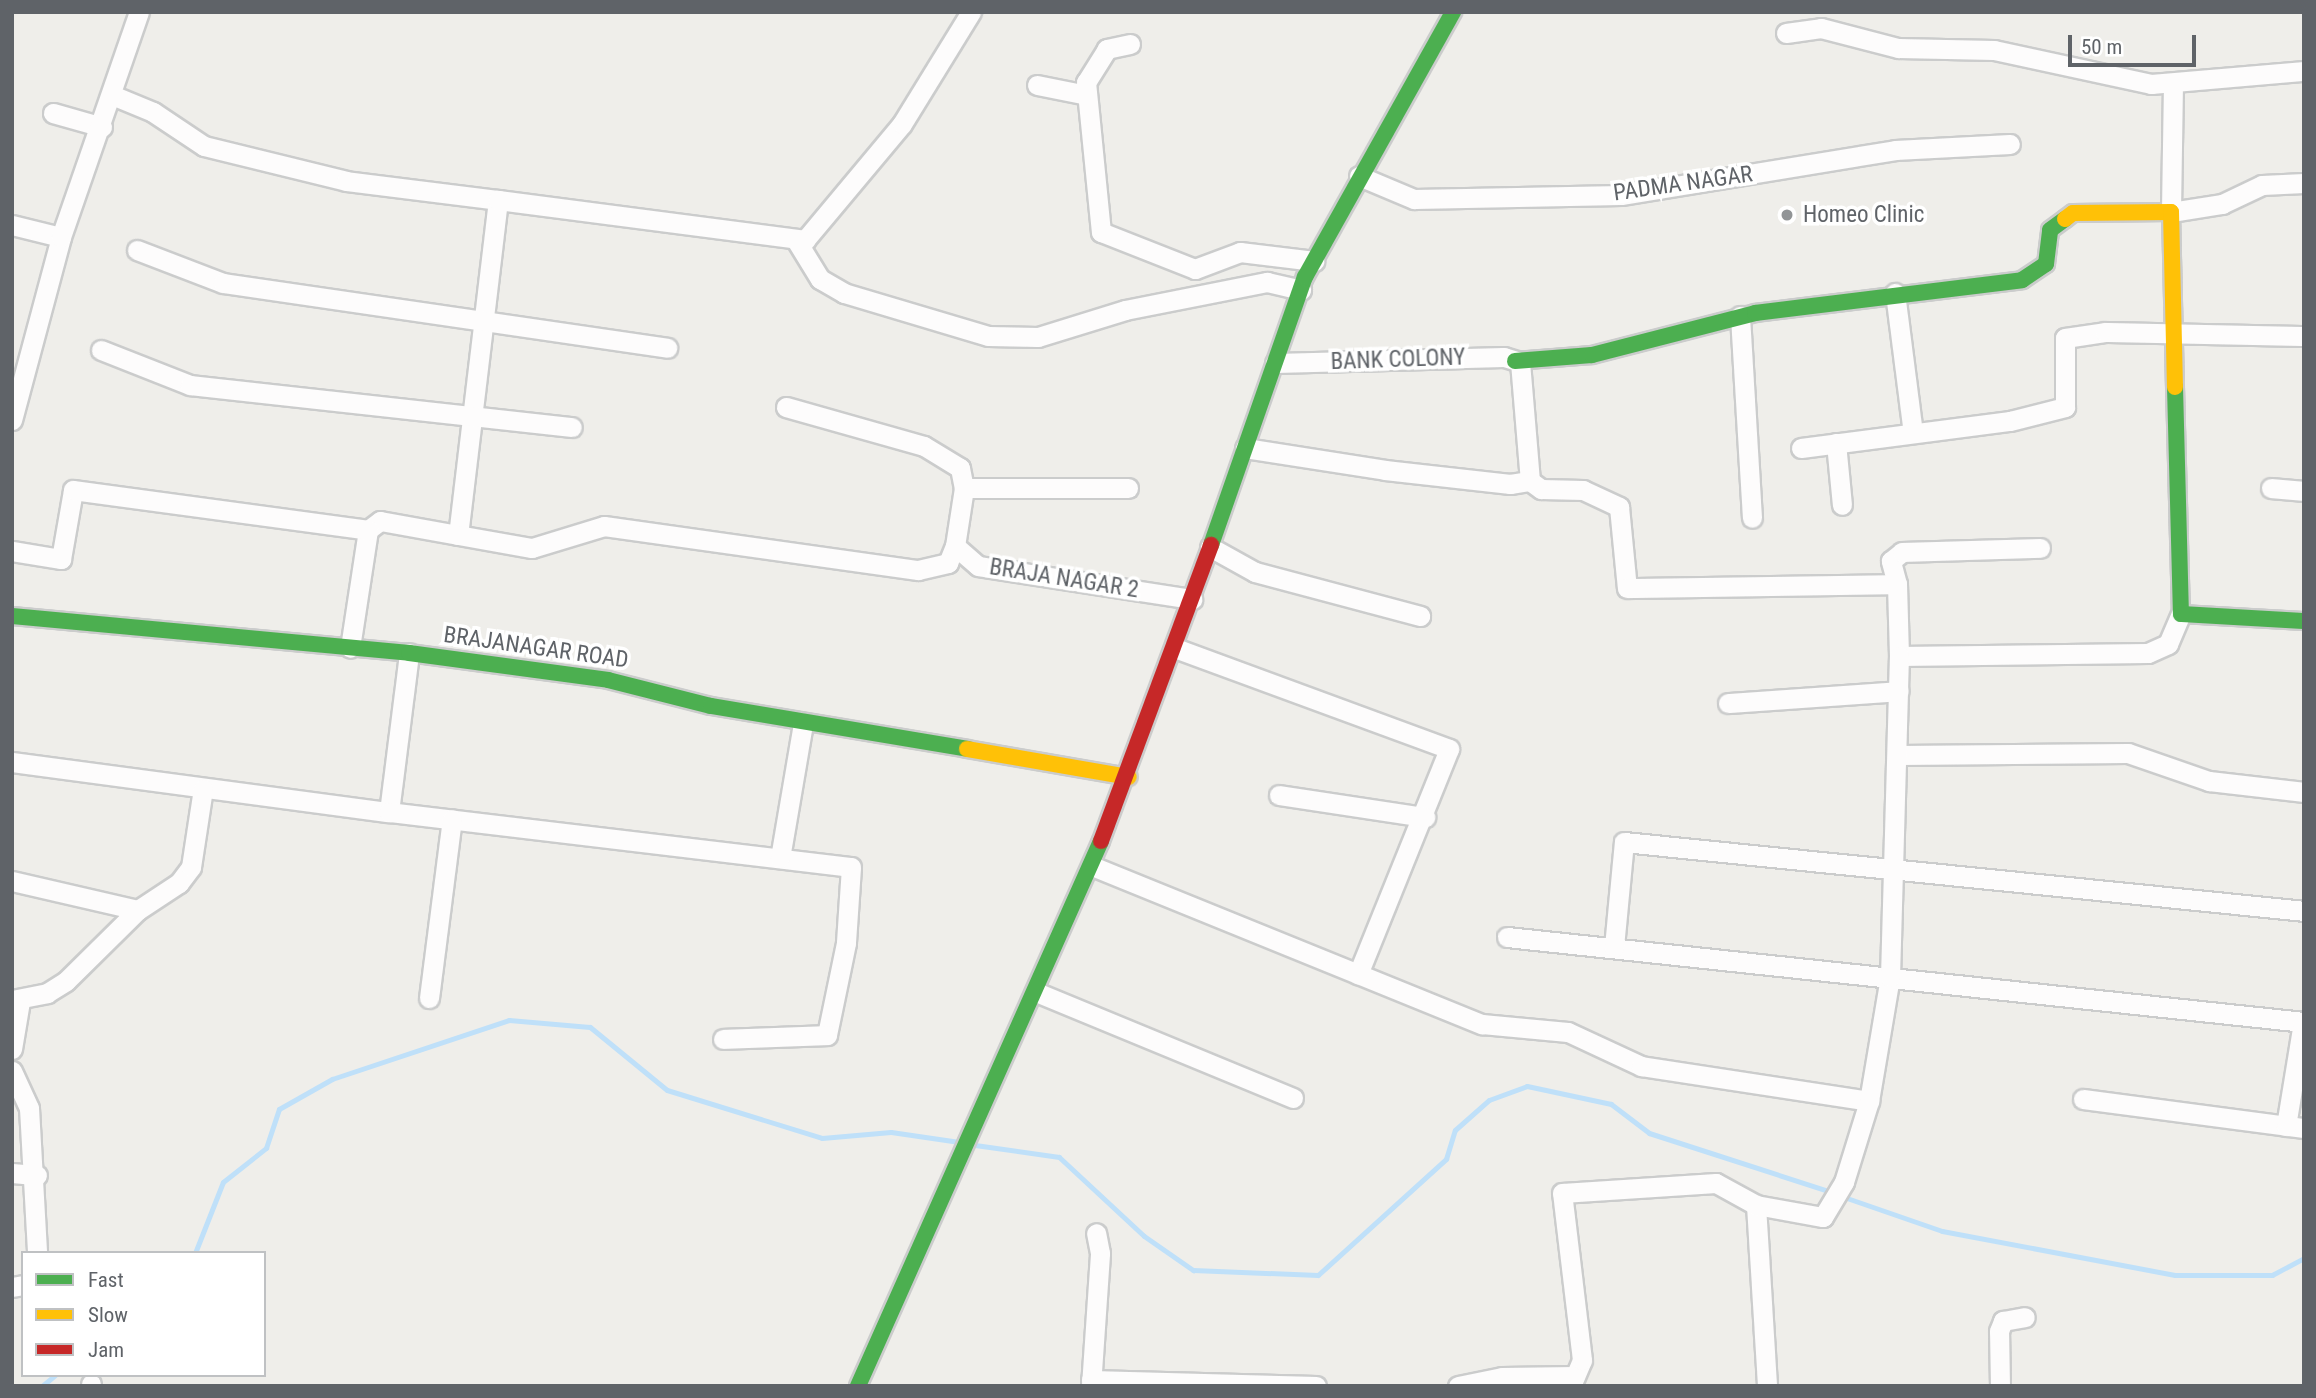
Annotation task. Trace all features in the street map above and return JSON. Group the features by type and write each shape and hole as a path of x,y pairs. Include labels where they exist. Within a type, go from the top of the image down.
{"street":[{"path":"12,420 19,370 61,237 102,127 139,12"},
{"path":"112,95 153,112 204,146 346,181 805,240 887,145 971,12"},
{"path":"859,1385 954,1177 1129,777 1301,290 1359,176 1453,12"},
{"path":"1786,33 1821,28 1898,48 1994,50 2173,83 2304,71"},
{"path":"1130,44 1107,49 1097,61 1087,95 1097,216 1106,236 1195,269 1240,251 1314,261"},
{"path":"1899,656 2148,653 2168,644 2181,614 2172,334 2173,83"},
{"path":"1037,85 1087,95"},
{"path":"53,113 102,127"},
{"name":"PADMA NAGAR","path":"1359,176 1414,200 1621,195 1895,150 2010,144"},
{"path":"1530,481 1518,361 1592,355 1740,316 1895,293 2022,280 2046,264 2050,230 2073,213 2171,212 2222,204 2262,185 2304,183"},
{"path":"458,535 498,200"},
{"path":"12,225 61,237"},
{"path":"796,240 820,279 844,293 988,336 1038,337 1125,310 1267,282 1301,290"},
{"path":"137,250 223,283 667,348"},
{"path":"1895,293 1913,433"},
{"path":"1740,316 1752,517"},
{"path":"1801,448 1913,433 2065,407 2065,338 2172,334 2304,336"},
{"path":"101,350 190,385 572,427"},
{"name":"BANK COLONY","path":"1275,363 1518,361"},
{"path":"12,551 61,559 73,490 368,530 380,521 532,548 604,526 918,570 947,563 955,546 964,488 960,468 939,452 786,407"},
{"path":"1836,443 1842,505"},
{"path":"1245,447 1413,473 1510,484 1530,481 1541,489 1583,490 1619,507 1628,588 1897,584"},
{"path":"964,488 1128,488"},
{"path":"2271,488 2304,491"},
{"path":"351,648 368,530"},
{"name":"BRAJA NAGAR 2","path":"955,546 978,566 1192,599"},
{"path":"1210,547 1255,572 1420,616"},
{"path":"1458,1386 1502,1377 1573,1381 1582,1360 1562,1193 1716,1183 1756,1205 1823,1217 1844,1182 1869,1101 1890,977 1899,755 1897,584 1891,561 1902,552 2040,548"},
{"path":"2181,614 2304,621"},
{"name":"BRAJANAGAR ROAD","path":"12,616 410,653 608,680 803,723 1129,777"},
{"path":"1175,648 1450,748 1425,817 1358,974"},
{"path":"389,812 410,653"},
{"path":"1728,703 1899,691"},
{"path":"780,858 803,723"},
{"path":"1899,755 2127,753 2209,781 2304,792"},
{"path":"12,762 203,789 851,867 846,943 827,1035 723,1040"},
{"path":"12,1049 16,1001 47,993 91,962 138,910 179,883 191,867 203,789"},
{"path":"1279,795 1425,817"},
{"path":"429,998 452,819"},
{"path":"1614,947 1624,842 1896,866 2304,911"},
{"path":"1092,866 1482,1024 1568,1032 1641,1066 1869,1101"},
{"path":"12,881 138,910"},
{"path":"1507,937 2304,1022 2295,1127 2083,1099"},
{"path":"1036,992 1293,1098"},
{"path":"12,1071 29,1108 37,1175 37,1251"},
{"path":"12,1173 37,1175"},
{"path":"1756,1205 1767,1386"},
{"path":"1096,1233 1100,1253 1091,1383 1316,1386"},
{"path":"2000,1386 1999,1331 2003,1321 2025,1317"}],"waterway":[{"path":"196,1251 223,1182 266,1148 279,1109 332,1079 509,1020 590,1027 667,1090 822,1138 891,1132 959,1142"},
{"path":"975,1145 1059,1157 1144,1236 1193,1270 1318,1275 1446,1159 1455,1130 1489,1100 1527,1086 1611,1104 1649,1133 1832,1192"},
{"path":"1841,1196 1942,1231 2175,1275 2272,1275 2304,1258"},
{"path":"42,1386 53,1377"}],"traffic: fast":[{"path":"1211,545 1305,277 1453,12"},
{"path":"1515,361 1592,355 1755,313 2022,280 2046,264 2050,230 2065,219"},
{"path":"2175,387 2181,614 2304,621"},
{"path":"12,616 409,653 608,680 711,706 967,749"},
{"path":"858,1386 1101,841"}],"traffic: slow":[{"path":"2065,219 2073,213 2171,212 2175,387"},
{"path":"967,749 1129,777"}],"traffic: jam":[{"path":"1101,841 1211,545"}],"place":[{"name":"Homeo Clinic","path":"1787,215"}]}
